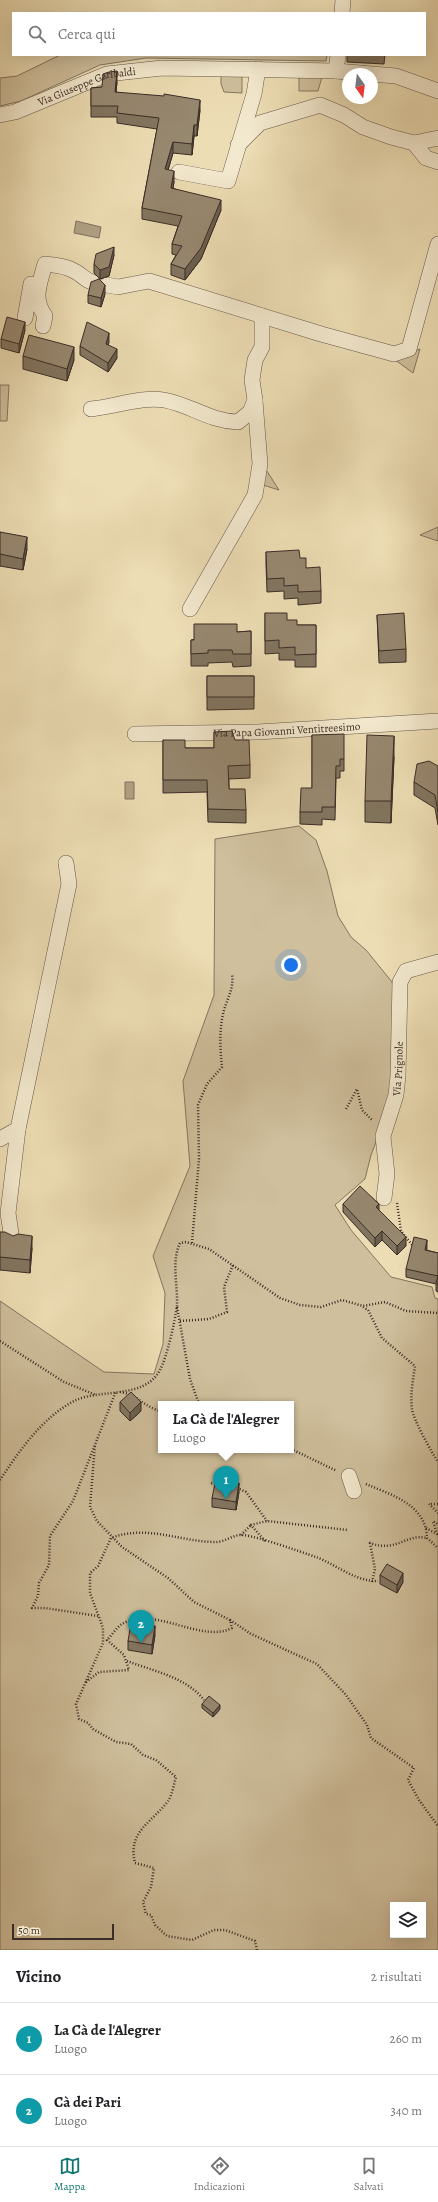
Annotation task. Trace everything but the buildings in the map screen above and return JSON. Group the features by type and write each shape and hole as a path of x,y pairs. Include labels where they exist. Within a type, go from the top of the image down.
{"street":[{"path":"342,12 343,0"},
{"path":"336,71 338,56"},
{"name":"Via Giuseppe Garibaldi","path":"0,115 15,112 107,74 162,68 336,71 396,76 438,91"},
{"path":"179,172 228,181 254,94 258,69"},
{"path":"238,145 260,123 320,105 344,115 363,127 414,143 438,138"},
{"path":"414,143 426,158 438,162"},
{"path":"45,264 75,271 87,280 118,287 149,281 321,334 394,354 409,349 438,244"},
{"path":"25,318 34,273 45,264"},
{"path":"43,326 45,316 37,301 45,264"},
{"path":"190,609 255,495 260,464 252,380 255,360 262,347 262,316"},
{"path":"91,410 116,406 142,399 164,400 222,422 238,422 250,412 255,400"},
{"name":"Via Papa Giovanni Ventitreesimo","path":"135,734 258,732 438,721"},
{"path":"12,1240 8,1213 18,1129 69,884 66,863"},
{"name":"Via Prignole","path":"390,1199 384,1136 396,1095 398,1076 400,982 406,971 438,962"},
{"path":"0,1139 18,1129"},
{"path":"349,1476 354,1491"}],"path":[{"path":"192,1243 199,1159 198,1105 207,1084 222,1066 220,1044 224,1011 234,985 232,974"},
{"path":"346,1109 357,1089 362,1110 377,1124 384,1136"},
{"path":"390,1199 401,1231 413,1246"},
{"path":"0,1480 41,1427 61,1409 80,1399 143,1386 159,1372 166,1351 176,1306 176,1260 180,1243 192,1243 209,1250 280,1298 300,1305 321,1307 342,1300 362,1306 368,1310 382,1338 396,1347 415,1366 411,1390 412,1411 424,1433 427,1446 438,1462"},
{"path":"180,1321 203,1320 227,1312 224,1287 233,1265"},
{"path":"362,1306 385,1302 406,1311 438,1313"},
{"path":"176,1306 190,1379 198,1401"},
{"path":"0,1341 64,1382 99,1395"},
{"path":"116,1391 130,1393 152,1409 158,1410"},
{"path":"98,1616 45,1608 32,1608 38,1596 39,1583 49,1565 50,1536 73,1501 116,1391"},
{"path":"95,1444 90,1507 97,1521 111,1538 168,1578 194,1602 230,1620 251,1634 317,1664 346,1695 367,1725 371,1738 414,1768 408,1780 419,1800 438,1826"},
{"path":"211,1483 225,1486"},
{"path":"233,1487 246,1492 267,1521"},
{"path":"438,1504 429,1504 438,1513"},
{"path":"418,1511 426,1528 427,1538 438,1548"},
{"path":"257,1950 255,1941 225,1930 214,1930 192,1940 167,1936 155,1925 151,1915 146,1914 143,1902 152,1887 154,1868 135,1863 132,1851 143,1826 169,1800 176,1777 156,1760 143,1755 131,1744 116,1742 93,1729 88,1723 79,1719 76,1704 103,1643 103,1628 90,1593 90,1574 98,1566 111,1538 125,1532 151,1532 198,1541 218,1542 241,1535 251,1525 267,1521 348,1530"},
{"path":"426,1528 437,1534 433,1521 438,1524"},
{"path":"251,1525 266,1542"},
{"path":"241,1535 315,1557 335,1565 350,1574 372,1582 378,1581"},
{"path":"372,1582 375,1569 370,1543 384,1546 401,1545 408,1539 427,1538"},
{"path":"84,1684 99,1672 129,1670 124,1655 107,1640 123,1624 134,1620 157,1619 190,1628 225,1632 232,1628 230,1620"},
{"path":"127,1661 181,1680 198,1692 204,1700"}],"shaded area":[{"path":"58,56 327,56 326,61 146,58 100,65 21,101 0,106 0,78 17,76"},
{"path":"221,75 242,75 242,93 224,92 221,84"},
{"path":"299,76 322,77 318,91 299,91"},
{"path":"76,221 101,227 99,238 74,233"},
{"path":"420,349 413,373 394,359"},
{"path":"0,385 9,385 7,421 0,421"},
{"path":"265,468 279,490 263,485"},
{"path":"438,527 438,541 420,535"},
{"path":"125,782 134,782 134,799 125,799"},
{"path":"299,826 316,840 327,871 338,916 351,937 366,950 392,982 396,1000 393,1090 384,1121 371,1155 365,1179 335,1205 351,1230 391,1277 432,1287 435,1298 438,1299 438,1950 0,1950 0,1301 104,1372 154,1374 163,1344 165,1293 153,1256 190,1166 183,1081 214,995 215,839"}],"place":[{"name":"La Cà de l'Alegrer","path":"226,1499"},
{"name":"Cà dei Pari","path":"141,1643"}]}
